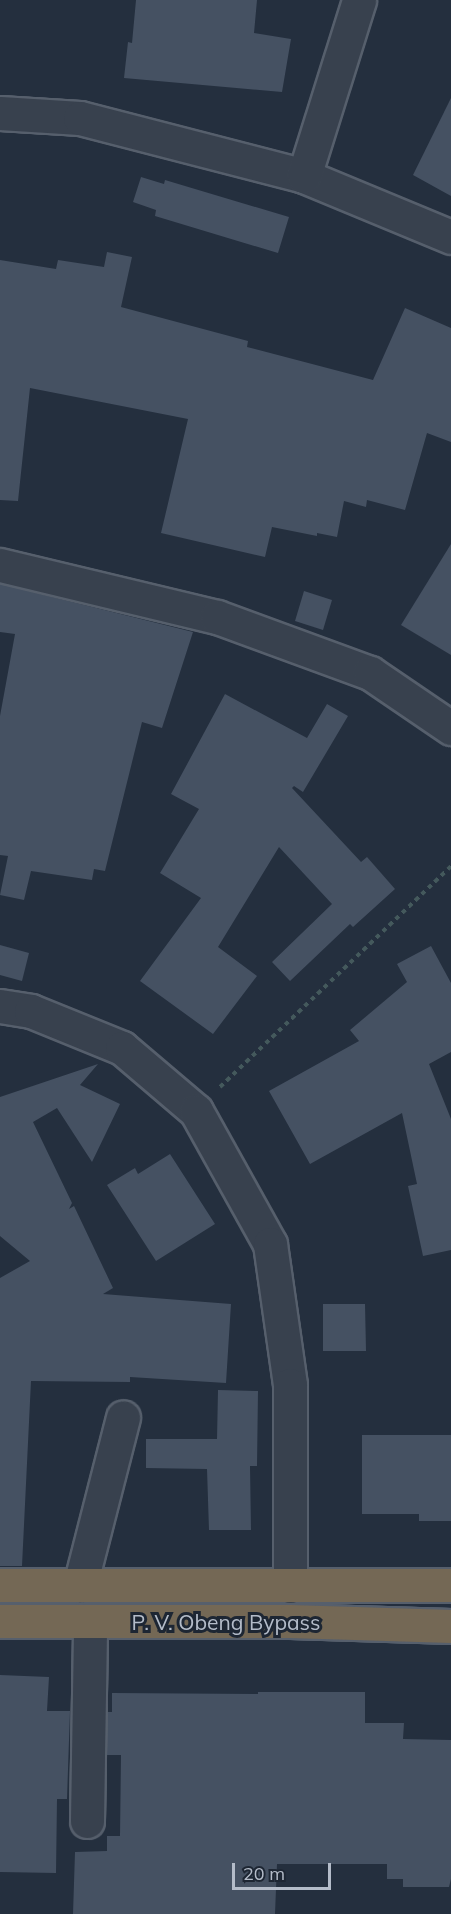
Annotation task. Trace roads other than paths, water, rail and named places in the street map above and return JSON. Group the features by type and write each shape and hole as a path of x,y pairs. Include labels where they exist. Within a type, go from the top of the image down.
{"highway":[{"name":"P. V. Obeng Bypass","path":"0,1585 290,1587 451,1585"},
{"name":"P. V. Obeng Bypass","path":"0,1621 290,1621 451,1626"}],"street":[{"path":"304,176 359,0"},
{"path":"0,113 80,118 304,176 451,237"},
{"path":"0,565 217,617 370,673 451,728"},
{"path":"0,1006 31,1011 122,1048 196,1111 270,1244 290,1385 290,1587"},
{"path":"80,1585 123,1417"},
{"path":"87,1821 90,1622"}]}
